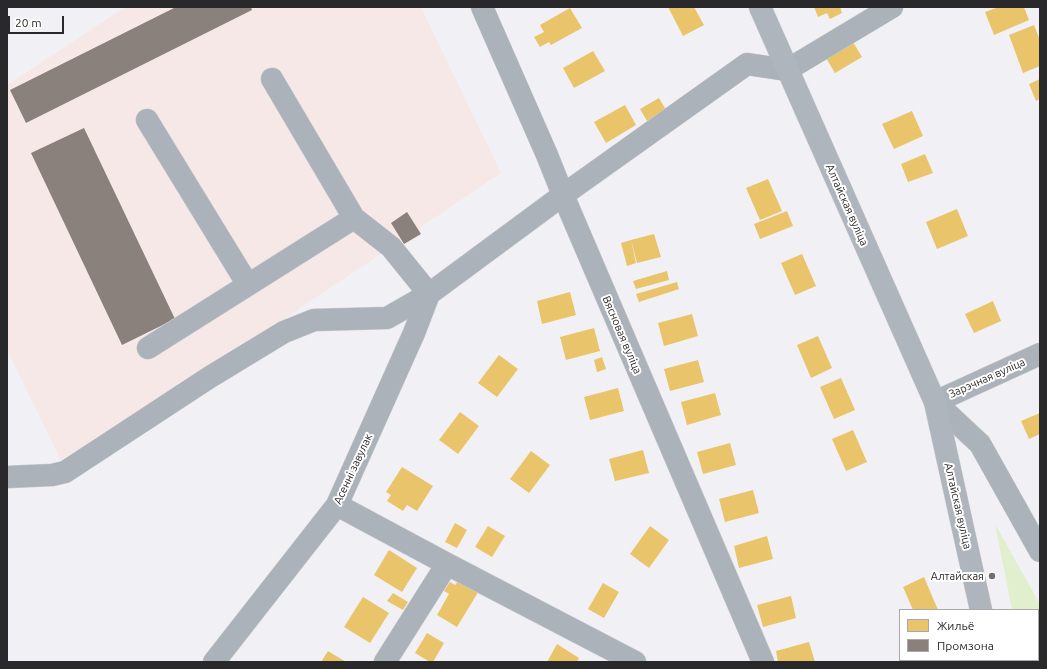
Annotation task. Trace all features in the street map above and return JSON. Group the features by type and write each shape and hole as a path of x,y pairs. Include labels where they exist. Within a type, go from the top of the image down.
{"main road":[{"name":"Алтайская вуліца","path":"760,7 935,402 982,609"}],"street":[{"name":"Вясновая вуліца","path":"482,7 544,148 563,196 763,662"},
{"path":"7,477 52,475 65,472 210,377 284,332 314,320 387,318 429,294 747,64 787,70 892,7"},
{"path":"272,79 354,218 391,248 429,294"},
{"path":"147,120 248,285"},
{"path":"148,348 354,218"},
{"name":"Асенні завулак","path":"214,662 337,505 414,333 429,294"},
{"name":"Зарэчная вуліца","path":"935,402 1040,354"},
{"name":"Алтайская вуліца","path":"935,402 980,444 1040,551"},
{"path":"337,505 624,660"},
{"path":"385,662 447,564"}],"shaded area":[{"path":"125,7 421,7 501,173 418,229 421,234 404,244 402,240 391,247 64,467 7,350 7,85"}],"green space":[{"path":"995,524 1040,604 1040,662 1023,662 1039,661 1039,609 1012,609"}],"building: Жильё":[{"path":"668,7 694,7 704,25 683,36"},
{"path":"814,7 840,7 842,13 830,19 827,13 818,17"},
{"path":"999,7 1024,7 1029,20 994,35 985,12"},
{"path":"570,8 582,28 551,45 549,42 540,47 534,37 544,32 540,25"},
{"path":"1034,25 1040,40 1040,66 1023,73 1009,35"},
{"path":"853,42 862,57 835,73 826,58"},
{"path":"593,51 605,71 574,88 563,68"},
{"path":"1040,79 1040,99 1036,101 1029,84"},
{"path":"659,98 666,110 647,121 640,109"},
{"path":"625,105 636,125 606,143 594,122"},
{"path":"912,111 923,136 894,149 882,124"},
{"path":"925,154 933,173 908,182 901,164"},
{"path":"768,179 782,211 760,220 746,188"},
{"path":"957,209 968,236 937,249 926,222"},
{"path":"787,211 793,226 760,239 754,224"},
{"path":"654,234 661,257 637,263 631,240"},
{"path":"631,240 636,263 627,266 621,243"},
{"path":"802,254 816,286 795,295 781,263"},
{"path":"667,271 669,280 636,289 633,281"},
{"path":"677,282 679,289 639,302 636,294"},
{"path":"570,292 576,315 542,324 537,301"},
{"path":"993,301 1001,321 974,333 965,314"},
{"path":"692,314 698,336 664,346 658,323"},
{"path":"594,328 600,351 566,360 560,337"},
{"path":"818,336 832,368 811,378 797,345"},
{"path":"499,355 518,369 497,397 478,383"},
{"path":"602,357 606,369 597,372 594,360"},
{"path":"698,360 704,382 670,391 664,369"},
{"path":"841,378 855,410 834,419 820,387"},
{"path":"618,388 624,411 590,420 584,397"},
{"path":"715,393 721,415 687,425 681,402"},
{"path":"460,412 479,426 458,454 439,440"},
{"path":"1040,413 1040,434 1029,439 1021,421"},
{"path":"853,430 867,462 846,471 832,439"},
{"path":"730,443 736,465 703,474 697,452"},
{"path":"643,450 649,473 615,481 609,459"},
{"path":"531,451 550,465 529,493 510,479"},
{"path":"402,467 433,486 417,511 407,505 403,511 387,501 391,495 386,492"},
{"path":"753,490 759,513 725,522 719,499"},
{"path":"455,523 467,530 457,548 445,542"},
{"path":"488,526 505,536 492,557 475,547"},
{"path":"650,526 669,540 649,568 630,554"},
{"path":"767,536 773,559 739,568 734,546"},
{"path":"389,550 417,568 402,592 374,575"},
{"path":"461,577 480,589 457,627 437,615 449,594 444,591 450,582 455,585"},
{"path":"924,577 938,609 913,609 903,587"},
{"path":"603,583 619,592 604,618 588,609"},
{"path":"393,593 408,602 403,610 387,601"},
{"path":"791,596 796,618 763,627 757,605"},
{"path":"363,597 389,613 370,643 344,627"},
{"path":"427,633 444,643 433,662 430,662 415,653"},
{"path":"809,642 815,662 778,662 776,651"},
{"path":"557,644 579,658 577,662 547,662"},
{"path":"328,651 346,662 321,662"}],"building: Промзона":[{"path":"176,7 251,7 252,10 26,123 10,90"},
{"path":"84,128 175,319 122,345 31,153"},
{"path":"407,212 421,234 404,244 391,223"}],"place":[{"name":"Алтайская","path":"992,576"}]}
